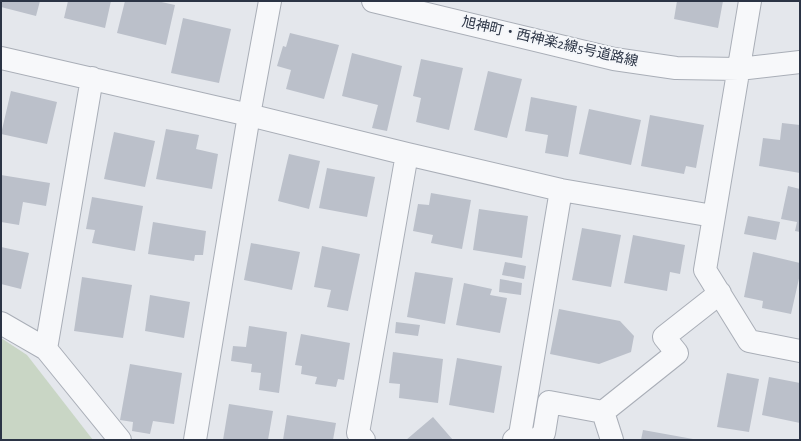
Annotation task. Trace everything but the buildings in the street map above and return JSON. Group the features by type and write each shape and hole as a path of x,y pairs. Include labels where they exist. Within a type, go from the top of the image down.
{"street":[{"path":"195,440 249,114 270,1"},
{"name":"旭神町・西神楽2線5号道路線","path":"373,1 614,59 676,68 739,69 800,62"},
{"path":"750,1 705,270 749,340 800,351"},
{"path":"1,58 249,114 408,154 561,190 713,216"},
{"path":"46,349 92,78"},
{"path":"364,440 358,432 408,154"},
{"path":"514,440 520,435 561,190"},
{"path":"536,440 544,433 549,402 603,412 677,353 664,337 720,293"},
{"path":"1,323 46,349 120,440"},
{"path":"603,412 612,440"}],"green space":[{"path":"1,338 27,355 93,440 1,440"}]}
